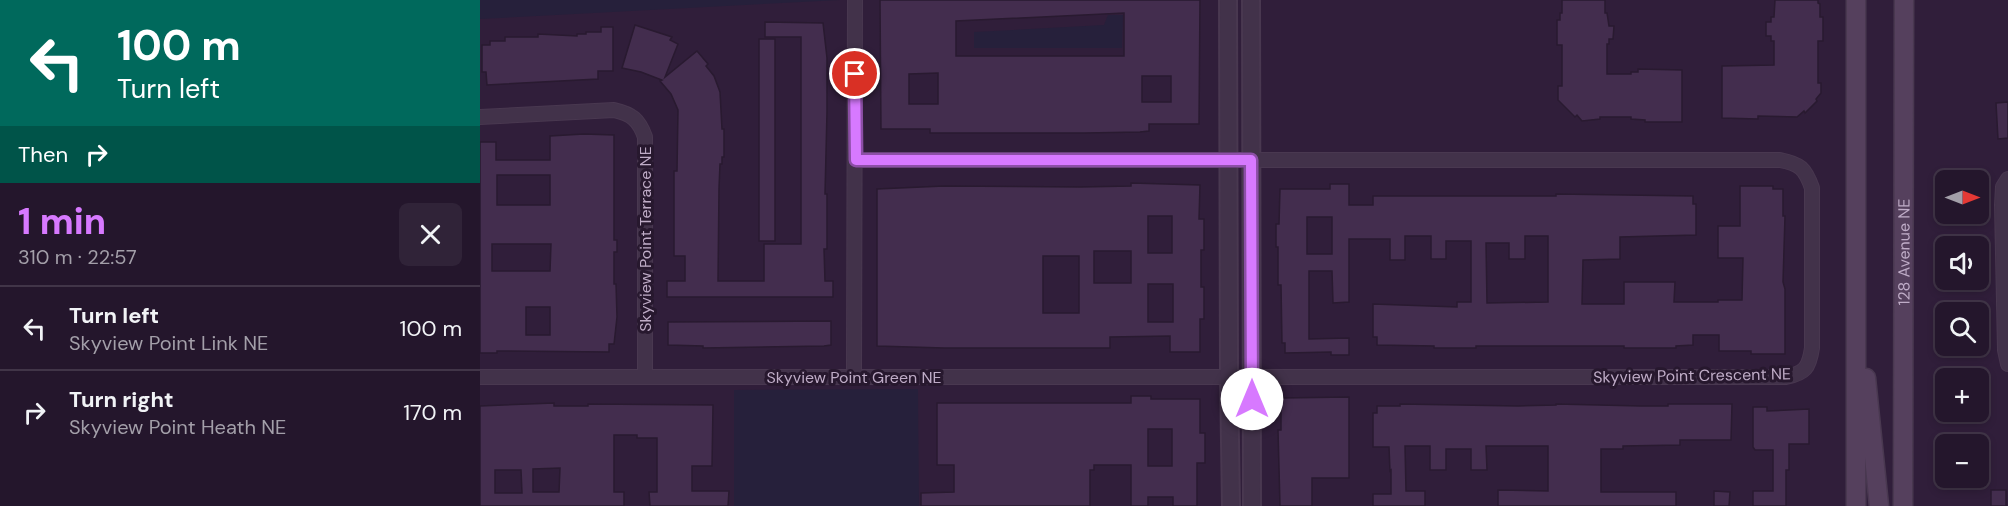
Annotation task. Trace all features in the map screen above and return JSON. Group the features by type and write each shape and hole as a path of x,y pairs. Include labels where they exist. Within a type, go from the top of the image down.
{"main road":[{"path":"1856,0 1856,506"},
{"name":"128 Avenue NE","path":"1903,506 1904,0"},
{"path":"1856,292 1879,506"},
{"path":"1843,506 1856,433"}],"street":[{"path":"854,376 855,0"},
{"path":"1228,0 1228,377 1231,506"},
{"path":"1251,0 1252,506"},
{"name":"Skyview Point Terrace NE","path":"480,117 615,110 629,113 640,123 645,137 645,376"},
{"name":"Skyview Point Crescent NE","path":"856,160 1780,160 1794,163 1807,173 1812,188 1812,348 1809,364 1799,374 1786,377 1228,377"},
{"path":"2008,180 2003,187 2002,205 2005,350 2008,364"},
{"name":"Skyview Point Green NE","path":"480,377 1228,377"}],"shaded area":[{"path":"480,0 840,0 480,19"},
{"path":"1108,15 1123,15 1122,48 974,48 974,32 1104,25"},
{"path":"918,389 919,506 734,506 734,390"}],"building":[{"path":"880,0 1200,0 1199,124 1149,124 1149,131 1085,133 930,133 930,129 881,129","holes":["1124,13 1124,56 956,56 956,21","938,73 938,104 909,104 909,74","1142,76 1171,76 1171,102 1142,102"]},
{"path":"1562,0 1605,0 1605,13 1607,13 1609,26 1614,26 1613,39 1609,39 1609,44 1607,44 1607,74 1631,74 1631,72 1638,72 1638,69 1682,70 1682,122 1645,122 1645,120 1631,119 1631,117 1600,117 1600,119 1582,121 1558,100 1558,86 1562,86 1562,45 1557,45 1557,20 1560,20 1560,13 1562,13"},
{"path":"1775,0 1818,0 1820,4 1820,17 1823,17 1823,41 1818,41 1818,83 1821,83 1821,93 1817,101 1805,113 1804,111 1797,117 1722,118 1722,66 1774,65 1774,41 1771,41 1771,36 1766,36 1766,22 1771,22 1771,17 1774,17"},
{"path":"765,22 823,23 827,58 825,281 833,281 833,297 667,297 667,281 685,281 685,256 674,256 674,171 677,171 678,110 671,94 660,81 662,80 622,68 635,25 672,37 670,40 678,44 665,77 697,51 708,64 706,66 714,76 720,92 722,129 724,129 724,157 720,164 719,188 718,281 764,281 764,244 801,244 801,37 765,37"},
{"path":"601,27 613,27 613,71 598,71 598,79 487,85 486,72 482,72 482,45 490,45 490,41 505,41 505,37 538,37 538,34 577,36 577,34 586,34 586,32 601,32"},
{"path":"759,39 775,39 775,241 759,241"},
{"path":"2008,102 2008,138 1998,139 1996,103"},
{"path":"614,135 614,240 617,240 617,252 614,252 614,284 616,284 617,317 614,344 609,344 609,352 497,351 497,353 480,353 480,142 496,142 496,160 550,160 550,136","holes":["497,175 550,175 550,205 497,205","492,244 551,244 550,271 492,271","526,307 550,307 550,335 526,335"]},
{"path":"1131,183 1200,185 1199,219 1204,219 1201,287 1204,287 1204,319 1200,319 1200,352 1170,352 1170,336 1110,337 1110,348 877,346 877,189 944,186 1131,186","holes":["1148,216 1172,216 1172,253 1148,253","1094,251 1131,251 1131,283 1094,283","1043,256 1079,256 1079,313 1043,313","1148,284 1173,284 1173,322 1148,322"]},
{"path":"1330,184 1349,184 1349,205 1373,205 1373,196 1556,196 1556,194 1693,196 1693,204 1696,204 1696,235 1620,237 1620,259 1583,260 1582,304 1624,304 1624,282 1675,282 1674,302 1742,300 1743,258 1718,258 1718,226 1740,226 1740,186 1773,186 1773,189 1783,189 1785,354 1719,351 1719,335 1693,335 1693,345 1676,346 1676,348 1476,346 1476,348 1434,348 1434,346 1377,345 1377,337 1373,337 1373,304 1457,307 1457,302 1471,302 1471,241 1446,241 1446,259 1431,259 1431,236 1405,236 1405,260 1390,260 1390,239 1349,239 1349,302 1333,303 1332,271 1309,271 1309,339 1349,338 1349,355 1331,355 1331,352 1285,353 1285,343 1282,343 1281,285 1278,285 1278,247 1276,247 1280,189 1330,189","holes":["1307,217 1332,217 1332,254 1307,254","1525,236 1548,236 1548,302 1487,303 1486,243 1509,243 1509,259 1525,259"]},
{"path":"831,321 831,345 703,348 703,346 668,345 668,322"},
{"path":"1131,396 1151,396 1151,399 1200,399 1200,433 1205,433 1205,463 1197,463 1197,506 1173,506 1173,497 1148,497 1148,506 1131,506 1131,465 1094,465 1094,470 1090,470 1090,506 921,506 921,493 954,492 954,465 937,465 937,403 1131,403","holes":["1148,429 1172,429 1172,466 1148,466"]},
{"path":"1349,397 1349,478 1312,478 1312,506 1280,506 1278,430 1281,430 1281,398"},
{"path":"554,403 554,406 713,405 712,466 692,466 692,491 729,491 728,506 650,506 649,492 657,492 657,438 614,435 614,492 624,492 624,506 480,506 480,406","holes":["560,468 559,492 533,492 533,469","495,470 521,470 522,493 495,493"]},
{"path":"1400,404 1668,406 1668,404 1732,404 1731,440 1680,440 1680,445 1623,446 1623,449 1601,449 1601,492 1676,492 1676,506 1498,506 1498,490 1548,491 1548,446 1486,446 1487,470 1471,470 1471,449 1446,449 1446,470 1430,470 1430,446 1405,446 1406,491 1425,491 1425,506 1373,506 1373,494 1391,494 1391,470 1389,447 1373,447 1373,413 1377,413 1377,406 1400,406"},
{"path":"1753,407 1767,407 1767,411 1809,409 1809,444 1789,444 1786,506 1753,506 1753,491 1773,491 1773,450 1755,450 1753,447"},
{"path":"1991,490 2006,490 2006,506 1991,506"},
{"path":"1714,491 1730,492 1729,506 1714,506"}],"route":[{"path":"855,74 856,160 1251,160 1252,399"}]}
